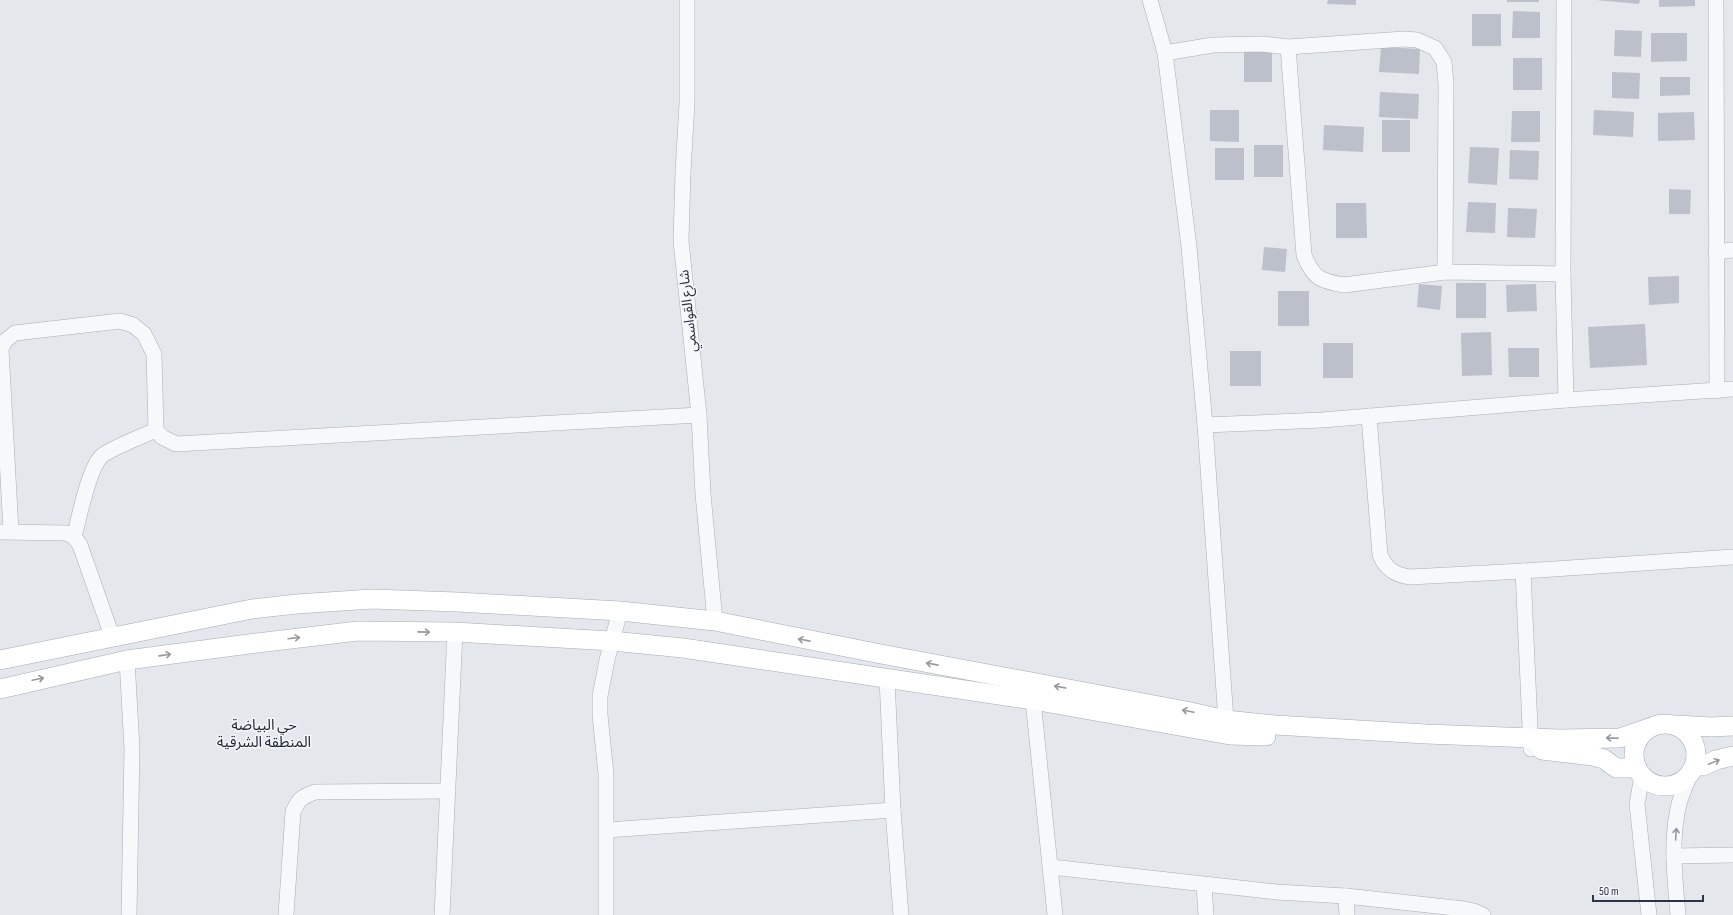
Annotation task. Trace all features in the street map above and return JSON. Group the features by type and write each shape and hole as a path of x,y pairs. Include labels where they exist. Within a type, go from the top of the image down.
{"main road":[{"path":"0,660 112,636 252,609 297,604 372,599 620,611 715,622 1186,711 1228,727"},
{"path":"0,689 127,660 358,631 455,632 612,641 683,648 887,679 1228,727 1356,738 1531,744 1620,738 1658,724 1711,727 1733,726"},
{"path":"830,670 835,645"},
{"path":"1649,728 1637,741 1634,750 1634,760 1640,772 1654,783 1667,786 1684,779 1692,768 1696,754 1694,745 1684,730 1676,726"},
{"path":"1531,744 1593,756 1604,759 1616,768 1640,772"},
{"path":"1692,768 1733,756"}],"street":[{"name":"شارع القواسمي","path":"687,0 688,103 683,172 681,241 699,415 703,494 715,622"},
{"path":"1150,0 1165,53 1190,247 1228,727"},
{"path":"1564,0 1562,274 1566,400"},
{"path":"1716,0 1717,390"},
{"path":"1165,53 1213,44 1262,44 1288,47 1404,39 1421,41 1436,48 1444,62 1446,84 1445,272"},
{"path":"1288,47 1304,255 1310,269 1319,278 1344,285 1445,272 1562,274"},
{"path":"1716,252 1733,250"},
{"path":"112,636 80,544 74,537 66,533 6,532 1,349 5,341 15,333 120,321 133,325 144,334 154,354 156,430 162,437 176,444 699,415"},
{"path":"1205,426 1369,416 1566,400 1733,390"},
{"path":"1369,416 1380,555 1389,570 1402,576 1410,577 1523,571 1733,556"},
{"path":"74,537 90,477 95,465 102,455 156,430"},
{"path":"1523,571 1531,744"},
{"path":"606,915 606,774 600,715 602,683 620,611"},
{"path":"442,915 455,632"},
{"path":"127,660 132,749 129,915"},
{"path":"887,679 893,810 901,915"},
{"path":"1033,700 1055,915"},
{"path":"1678,915 1674,856 1679,804 1692,768"},
{"path":"1640,772 1637,804 1649,915"},
{"path":"286,915 293,812 297,801 304,796 315,792 448,791"},
{"path":"607,830 893,810"},
{"path":"1674,856 1733,855"},
{"path":"1051,867 1204,885 1276,892 1346,896 1464,909 1483,915"},
{"path":"1204,885 1206,915"},
{"path":"1346,896 1347,915"}],"building":[{"path":"1328,0 1356,0 1356,5 1327,4"},
{"path":"1507,0 1539,0 1539,2 1507,2"},
{"path":"1596,0 1640,0 1639,4"},
{"path":"1659,0 1695,0 1695,6 1659,7"},
{"path":"1513,11 1540,12 1540,38 1512,38"},
{"path":"1472,14 1501,14 1501,46 1472,46"},
{"path":"1615,30 1642,31 1641,57 1614,56"},
{"path":"1651,33 1687,33 1687,61 1651,62"},
{"path":"1381,47 1420,49 1419,74 1379,72"},
{"path":"1244,50 1272,50 1272,82 1244,82"},
{"path":"1513,58 1542,58 1542,90 1513,90"},
{"path":"1612,72 1640,73 1639,99 1612,98"},
{"path":"1660,77 1690,77 1690,95 1660,96"},
{"path":"1380,92 1419,94 1418,119 1379,117"},
{"path":"1210,110 1239,110 1239,142 1210,141"},
{"path":"1594,110 1634,112 1633,137 1593,135"},
{"path":"1512,111 1540,111 1540,142 1511,142"},
{"path":"1694,112 1695,140 1658,141 1658,113"},
{"path":"1382,120 1410,120 1410,152 1382,152"},
{"path":"1324,125 1364,127 1363,152 1323,150"},
{"path":"1254,145 1283,145 1283,177 1254,177"},
{"path":"1470,147 1499,148 1497,185 1468,183"},
{"path":"1215,148 1244,148 1244,180 1215,180"},
{"path":"1510,150 1539,151 1538,180 1509,179"},
{"path":"1669,189 1691,190 1690,214 1669,214"},
{"path":"1468,202 1496,203 1495,233 1466,232"},
{"path":"1336,203 1366,203 1367,238 1336,238"},
{"path":"1508,208 1537,209 1535,238 1507,237"},
{"path":"1264,247 1287,249 1285,272 1262,270"},
{"path":"1679,276 1679,303 1649,305 1648,277"},
{"path":"1456,283 1486,283 1486,318 1456,318"},
{"path":"1419,284 1442,286 1440,310 1417,307"},
{"path":"1536,284 1537,311 1507,312 1506,285"},
{"path":"1278,291 1309,291 1309,326 1278,326"},
{"path":"1645,324 1647,365 1590,368 1588,327"},
{"path":"1491,332 1492,375 1462,376 1461,333"},
{"path":"1323,343 1353,343 1353,378 1323,378"},
{"path":"1508,348 1539,348 1539,377 1509,377"},
{"path":"1230,351 1261,351 1261,386 1230,386"}],"district":[{"name":"حي البياضة المنطقة الشرقية","path":"264,734"}]}
